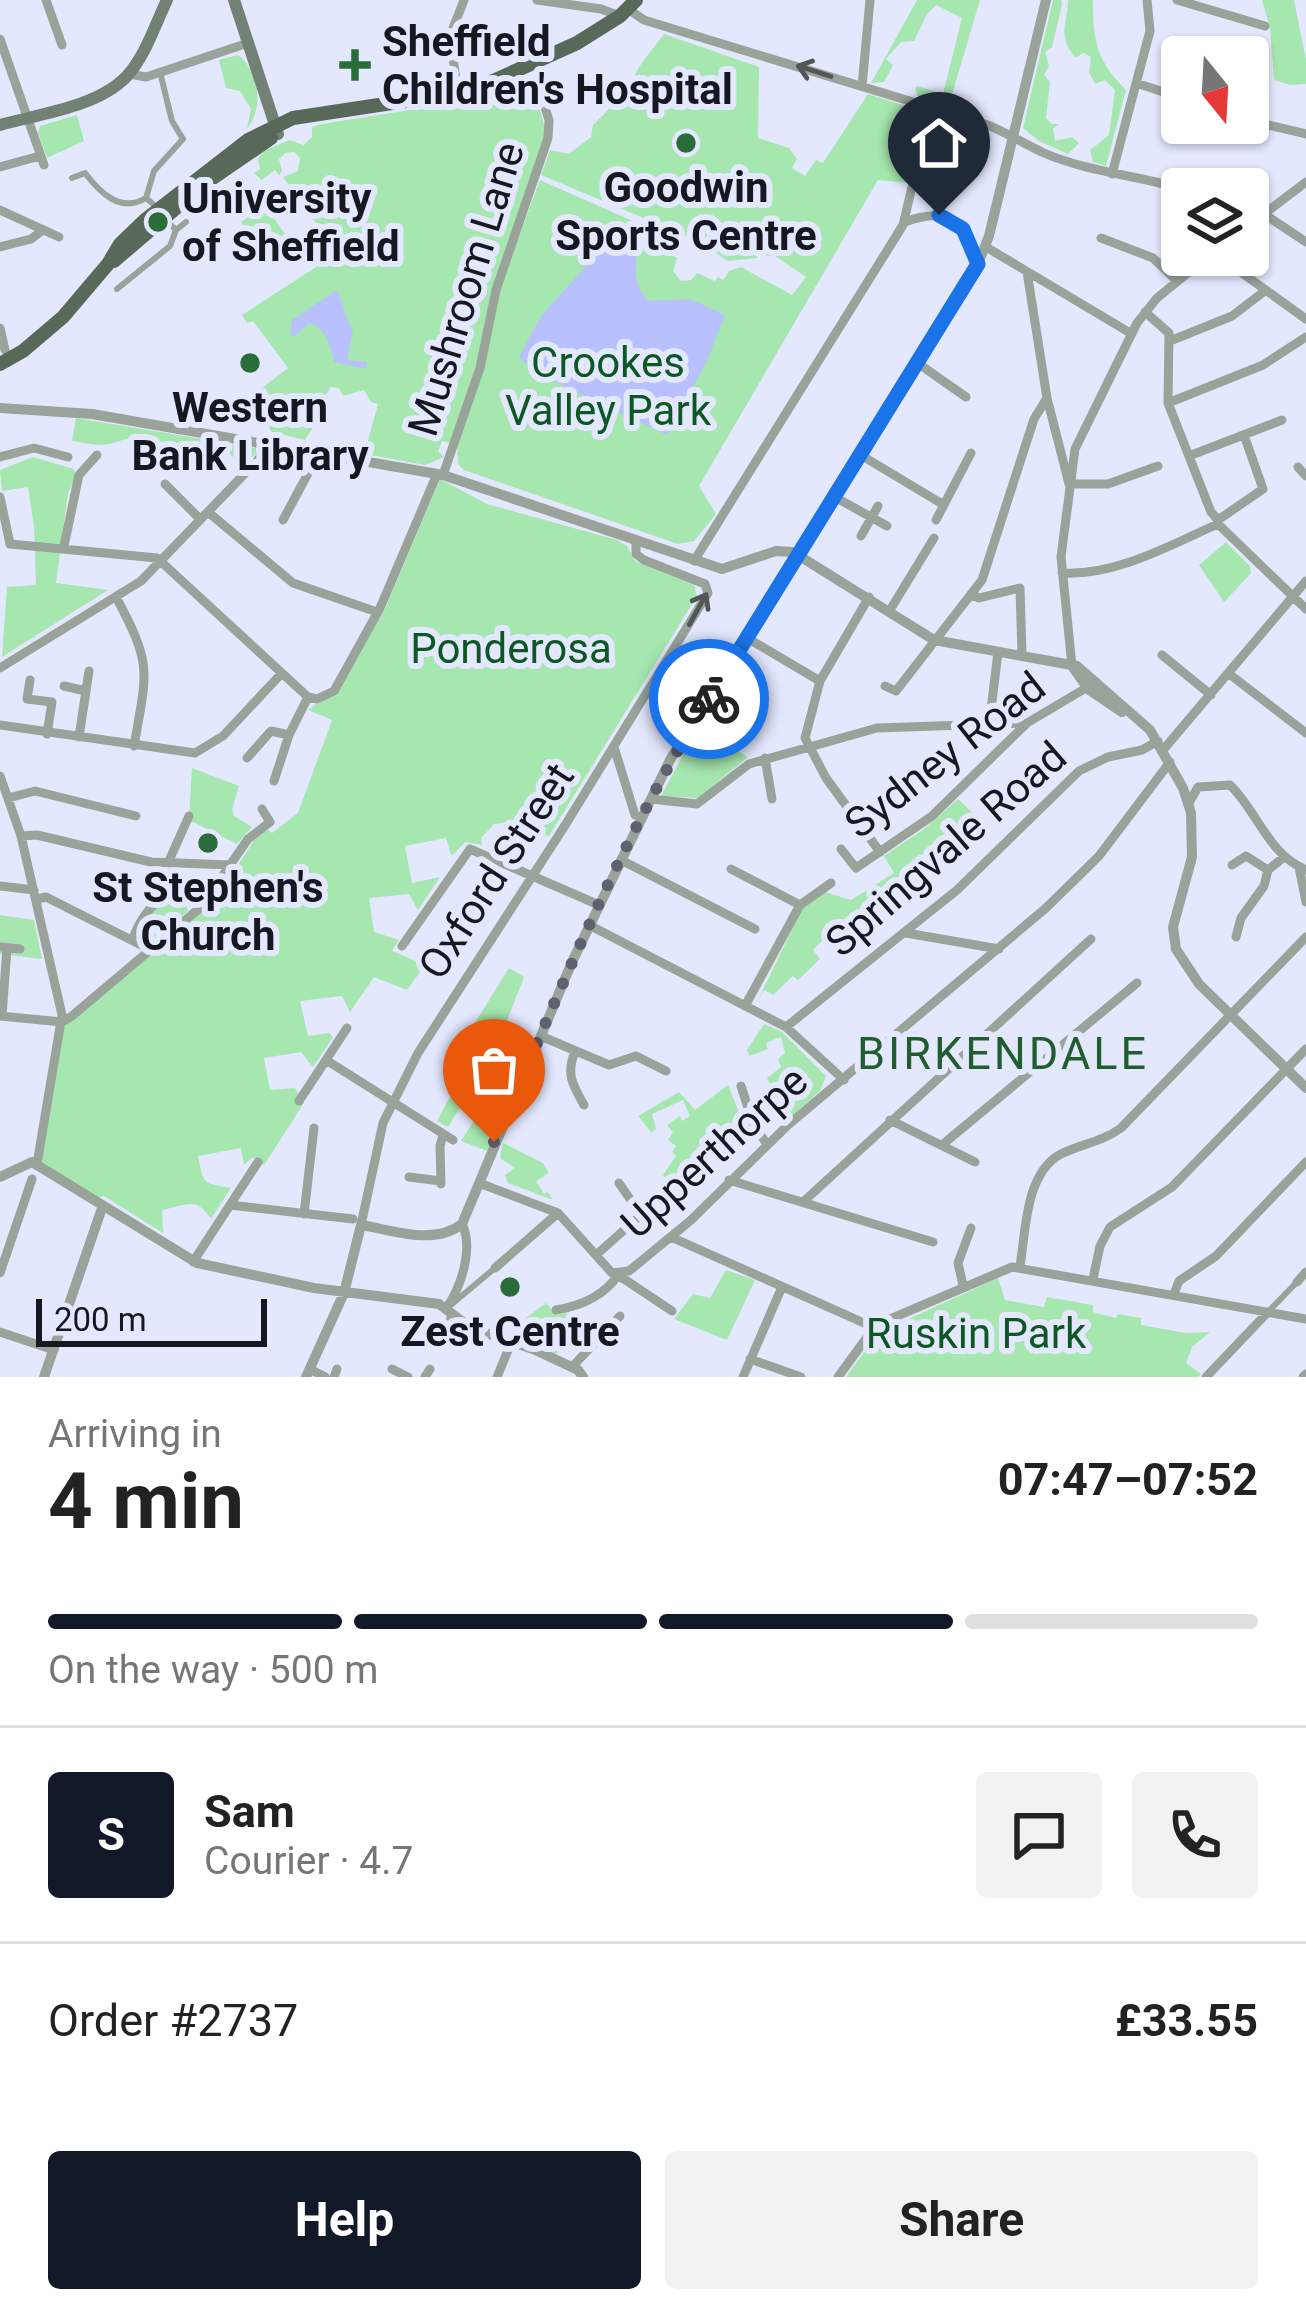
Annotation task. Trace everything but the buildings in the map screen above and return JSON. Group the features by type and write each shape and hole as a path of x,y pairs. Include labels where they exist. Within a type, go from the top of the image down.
{"main road":[{"path":"0,125 95,97 129,74 167,0"},
{"path":"234,0 276,130"},
{"path":"248,140 313,116 458,94 499,80 606,26 628,8"},
{"path":"2,356 33,340 71,308 120,244 248,140 264,116 265,97"},
{"path":"176,201 276,130"}],"street":[{"path":"46,0 62,45"},
{"path":"458,94 450,36 464,0"},
{"path":"537,0 628,8 644,20 1014,134 1045,154 1161,184"},
{"path":"862,86 870,0"},
{"path":"230,1204 435,1236 449,1234 462,1224 589,925 670,760 978,264 1046,0"},
{"path":"1112,174 1150,31 1148,0"},
{"path":"1177,0 1264,26"},
{"path":"590,8 606,26"},
{"path":"0,39 42,161 0,167"},
{"path":"129,74 138,78 248,43"},
{"path":"137,61 148,71 160,72"},
{"path":"72,178 85,173 96,188 123,206 146,198 154,171 183,139 172,121 160,72"},
{"name":"Mushroom Lane","path":"308,697 334,691 377,613 407,551 480,368 496,290 524,217 550,120 544,104 504,88 499,80"},
{"path":"1136,83 1161,91"},
{"path":"694,561 904,222 931,106"},
{"path":"1269,125 1306,134"},
{"path":"1269,210 1306,183"},
{"path":"146,198 154,204"},
{"path":"0,210 59,237"},
{"path":"904,222 934,215 953,220 967,236 978,264"},
{"path":"1269,217 1306,242"},
{"path":"117,289 170,246 173,228 187,221"},
{"path":"0,247 43,230"},
{"path":"1101,238 1153,258 1177,281"},
{"path":"986,247 1132,334"},
{"path":"1027,272 1047,398 1069,484"},
{"path":"1072,666 1062,573 1069,484 1080,436 1145,312 1184,276"},
{"path":"1245,276 1306,319"},
{"path":"1170,341 1232,316 1266,290"},
{"path":"1145,312 1166,328 1170,341 1168,403 1216,522 1306,609"},
{"path":"0,328 2,356"},
{"path":"1168,403 1263,365 1306,337"},
{"path":"916,362 966,397"},
{"path":"0,398 23,407"},
{"path":"885,686 896,691 982,580 1034,419 1047,398"},
{"path":"0,408 86,413 436,474 694,561 729,568 776,551 799,554 934,640 1077,665 1091,685 1131,715 1164,751 1189,803 1192,857 1174,938 1189,972 1306,1088"},
{"path":"1189,456 1282,420"},
{"path":"1062,573 1083,574 1161,551 1216,522 1263,489 1244,435"},
{"path":"0,668 141,581 269,443"},
{"path":"0,457 34,448 68,457"},
{"path":"283,520 319,453"},
{"path":"936,520 970,453"},
{"path":"64,546 79,475 97,454"},
{"path":"859,454 944,505"},
{"path":"1069,484 1099,485 1158,466"},
{"path":"165,484 293,583 341,596 377,613"},
{"path":"184,503 194,494"},
{"path":"833,496 887,526"},
{"path":"0,497 10,544 64,546 160,560 308,697 274,781"},
{"path":"861,536 878,506"},
{"path":"890,610 934,538"},
{"name":"Oxford Street","path":"308,1373 344,1293 357,1222 391,1103 708,593 705,584 644,560 636,554 636,540"},
{"path":"1164,751 1306,581"},
{"path":"972,596 1020,588 1022,655"},
{"path":"116,597 146,665 134,746"},
{"path":"869,597 820,681 805,731 807,746 880,852"},
{"path":"747,638 820,681"},
{"path":"991,710 998,652"},
{"path":"1162,655 1211,695"},
{"path":"79,737 89,671"},
{"path":"1228,673 1306,733"},
{"path":"0,725 188,754 224,736 282,674"},
{"path":"30,680 27,699 52,702 47,734"},
{"name":"Sydney Road","path":"841,849 854,868 880,852 932,816 1027,723 1091,685"},
{"path":"64,686 86,691"},
{"path":"651,799 683,805 705,802 738,771 765,758 877,728 1027,723"},
{"path":"247,758 271,731 289,736"},
{"path":"614,747 635,815"},
{"name":"Springvale Road","path":"786,1028 957,890 1079,771 1108,757 1164,751"},
{"name":"Upperthorpe","path":"479,1183 558,1213 618,1275 634,1268 767,1144 998,949 1099,856 1164,751"},
{"path":"765,758 772,799"},
{"path":"0,776 36,894 62,1022 37,1164"},
{"path":"1189,803 1198,787 1224,783 1235,788 1259,829 1284,857 1302,868 1306,902"},
{"path":"8,798 35,791 136,816"},
{"path":"20,949 3,948 1,1016 62,1022 201,908 248,839 270,822 262,808"},
{"path":"168,863 189,815"},
{"path":"21,836 37,835 168,863 231,865"},
{"path":"402,946 470,849 599,905"},
{"path":"1232,866 1246,856 1268,870"},
{"path":"1236,937 1241,918 1264,886 1268,870 1284,857"},
{"path":"621,860 755,929"},
{"path":"731,869 800,905"},
{"path":"746,1006 800,905 831,883"},
{"path":"0,886 46,897 149,949"},
{"path":"133,938 147,907 155,901 191,900 201,908"},
{"path":"589,925 786,1028 844,1080"},
{"path":"1241,925 1253,930"},
{"path":"906,933 998,949"},
{"path":"1020,1266 1036,1181 1046,1165 1121,1128 1306,937"},
{"path":"802,1202 1090,939"},
{"path":"942,1145 1137,983"},
{"path":"299,1101 347,1028"},
{"path":"543,1037 609,1065 636,1055 666,1071"},
{"path":"1094,1279 1100,1246 1110,1227 1163,1195 1306,1049"},
{"path":"575,1051 569,1078 584,1106"},
{"path":"326,1060 448,1137 441,1183 409,1177"},
{"path":"741,1086 754,1126 767,1144"},
{"path":"890,1120 975,1162"},
{"path":"304,1214 316,1164 314,1128"},
{"path":"0,1177 26,1162 37,1164 193,1262 344,1293 417,1300 449,1312 471,1328 572,1367 583,1377"},
{"path":"193,1262 257,1162"},
{"path":"1174,1294 1179,1281 1216,1256 1306,1162"},
{"path":"0,1273 32,1179"},
{"path":"498,1190 506,1179"},
{"path":"729,1180 934,1242"},
{"path":"596,1255 640,1215 619,1183"},
{"path":"45,1376 102,1208"},
{"name":"Upperthorpe","path":"495,1268 558,1213"},
{"path":"412,1336 442,1344 460,1286 466,1243 462,1224"},
{"path":"963,1285 958,1263 971,1228"},
{"path":"953,1235 967,1240"},
{"path":"670,1237 873,1328"},
{"path":"838,1377 873,1328 963,1285 1020,1266 1306,1319"},
{"path":"449,1312 495,1268"},
{"path":"1205,1377 1306,1272"},
{"path":"556,1310 581,1305 618,1275 672,1311"},
{"path":"743,1377 782,1286"},
{"path":"572,1367 620,1316"},
{"path":"0,1332 54,1350"},
{"path":"497,1377 512,1343"},
{"path":"750,1359 801,1377"},
{"path":"392,1369 408,1377"},
{"path":"308,1373 332,1374"}],"green space":[{"path":"917,0 980,0 951,98 942,104 918,97 915,89 943,94 962,18 936,5 914,41 901,42 886,59 893,65 884,82 871,83"},
{"path":"1053,0 1061,0 1062,5 1052,47 1045,52 1049,66 1044,75 1050,82 1046,118 1060,124 1053,128 1055,141 1072,137 1079,143 1068,154 1023,128"},
{"path":"1068,0 1093,0 1099,50 1126,90 1106,166 1093,162 1090,150 1109,135 1115,90 1105,80 1095,84 1089,72 1091,57 1083,53 1076,58 1070,50 1064,30"},
{"path":"1262,0 1294,0 1306,84 1274,80 1270,28"},
{"name":"Crookes Valley Park","path":"664,34 759,67 758,138 789,148 797,159 792,168 805,176 816,160 823,163 868,94 915,109 923,117 910,183 878,180 699,486 716,514 694,541 678,544 464,470 458,464 457,441 501,285 540,180 671,238 664,250 677,258 673,271 681,281 697,273 723,280 729,271 741,267 792,295 806,277 775,256 759,255 755,244 757,258 728,261 696,240 541,175 550,150 569,154 591,137 593,125 613,105 616,108"},
{"path":"238,55 257,90 256,111 247,128 251,109 240,91 226,88 219,60"},
{"path":"500,93 539,106 546,132 477,369 450,443 442,441 438,451 444,457 425,465 370,455 366,448 378,404 364,390 343,396 339,388 331,387 326,394 330,402 305,440 272,432 249,398 288,368 253,321 247,323 242,315 327,260 319,227 283,177 298,171 300,158 294,152 285,153 279,159 279,175 275,170 262,180 254,173 260,169 258,159 264,151 289,140 304,145 312,137 312,127 322,124 447,104 457,107 471,104 475,97"},
{"path":"77,115 84,141 47,158 40,126"},
{"path":"265,205 289,240 265,257 241,222"},
{"path":"76,418 256,448 257,452 240,471 231,455 214,448 141,439 101,445 72,441"},
{"path":"33,457 74,469 76,478 68,493 56,583 108,590 2,657 7,587 36,585 28,487 2,491 0,470"},
{"name":"Ponderosa","path":"440,479 487,504 617,540 627,546 635,561 694,585 697,596 549,836 541,818 494,824 481,838 482,845 465,842 451,855 446,838 405,846 412,883 440,877 418,910 409,894 369,898 374,932 399,940 392,951 425,965 407,990 374,977 350,1012 342,996 300,1001 308,1036 329,1033 333,1037 313,1067 301,1052 264,1058 270,1090 295,1088 304,1103 264,1165 252,1158 244,1165 241,1148 198,1156 207,1182 231,1188 211,1219 195,1205 162,1210 163,1233 104,1196 90,1198 40,1162 62,1027 201,907 216,900 258,834 272,833 298,813 332,720 308,710 334,691 384,611"},
{"path":"1226,542 1250,566 1251,573 1224,602 1199,565"},
{"path":"698,727 748,757 698,798 661,796"},
{"path":"192,768 239,786 234,816 252,827 237,844 189,820"},
{"path":"958,799 980,820 921,878 834,948 825,938 813,950 820,959 798,980 793,976 773,995 764,990 756,1004 802,909 825,892 851,900 894,873 884,856"},
{"path":"170,900 185,902 188,911 152,941 144,941 139,934 147,914"},
{"path":"0,915 34,920 42,959 0,954"},
{"path":"509,968 524,977 503,1031 524,1034 523,1040 534,1045 487,1151 461,1141 475,1119 459,1109 448,1127 437,1121 454,1089 474,1100 486,1082 446,1059 462,1033 468,1034"},
{"path":"764,1024 782,1032 826,1076 820,1091 787,1120 767,1078 781,1067 778,1059 785,1053 781,1037 766,1043 768,1049 749,1056 747,1050"},
{"path":"728,1085 742,1120 715,1140 729,1161 706,1147 683,1186 692,1193 685,1201 663,1175 676,1156 672,1152 676,1146 668,1140 673,1132 667,1125 680,1116 682,1121 690,1116 683,1100 652,1114 656,1129 651,1132 638,1116 679,1092 695,1110"},
{"path":"503,1143 543,1163 549,1173 536,1181 553,1200 508,1183 505,1175 515,1168 500,1158"},
{"path":"726,1270 755,1280 727,1340 674,1319 693,1294 710,1298"},
{"name":"Ruskin Park","path":"998,1278 1005,1300 1044,1307 1047,1297 1093,1305 1093,1312 1116,1318 1118,1314 1141,1318 1141,1325 1210,1332 1192,1347 1186,1363 1201,1374 846,1377 878,1333"},
{"path":"546,1303 556,1315 571,1312 573,1320 569,1331 574,1334 556,1354 509,1331"}],"water":[{"path":"613,236 637,251 637,279 649,301 690,299 725,315 707,361 667,435 538,374 519,357 541,316"},
{"path":"337,290 353,330 347,360 367,362 366,369 334,362 327,338 315,325 309,323 290,335 292,320"}],"way so far":[{"path":"494,1142 589,925 670,760 709,699"}],"place":[{"name":"Sheffield Children's Hospital","path":"355,65"},
{"name":"Goodwin Sports Centre","path":"686,143"},
{"name":"University of Sheffield","path":"158,222"},
{"name":"Western Bank Library","path":"250,363"},
{"name":"St Stephen's Church","path":"208,843"},
{"name":"Zest Centre","path":"510,1287"}],"district":[{"name":"BIRKENDALE","path":"1003,1053"}],"route":[{"path":"709,699 978,264 963,229 939,215"}]}
